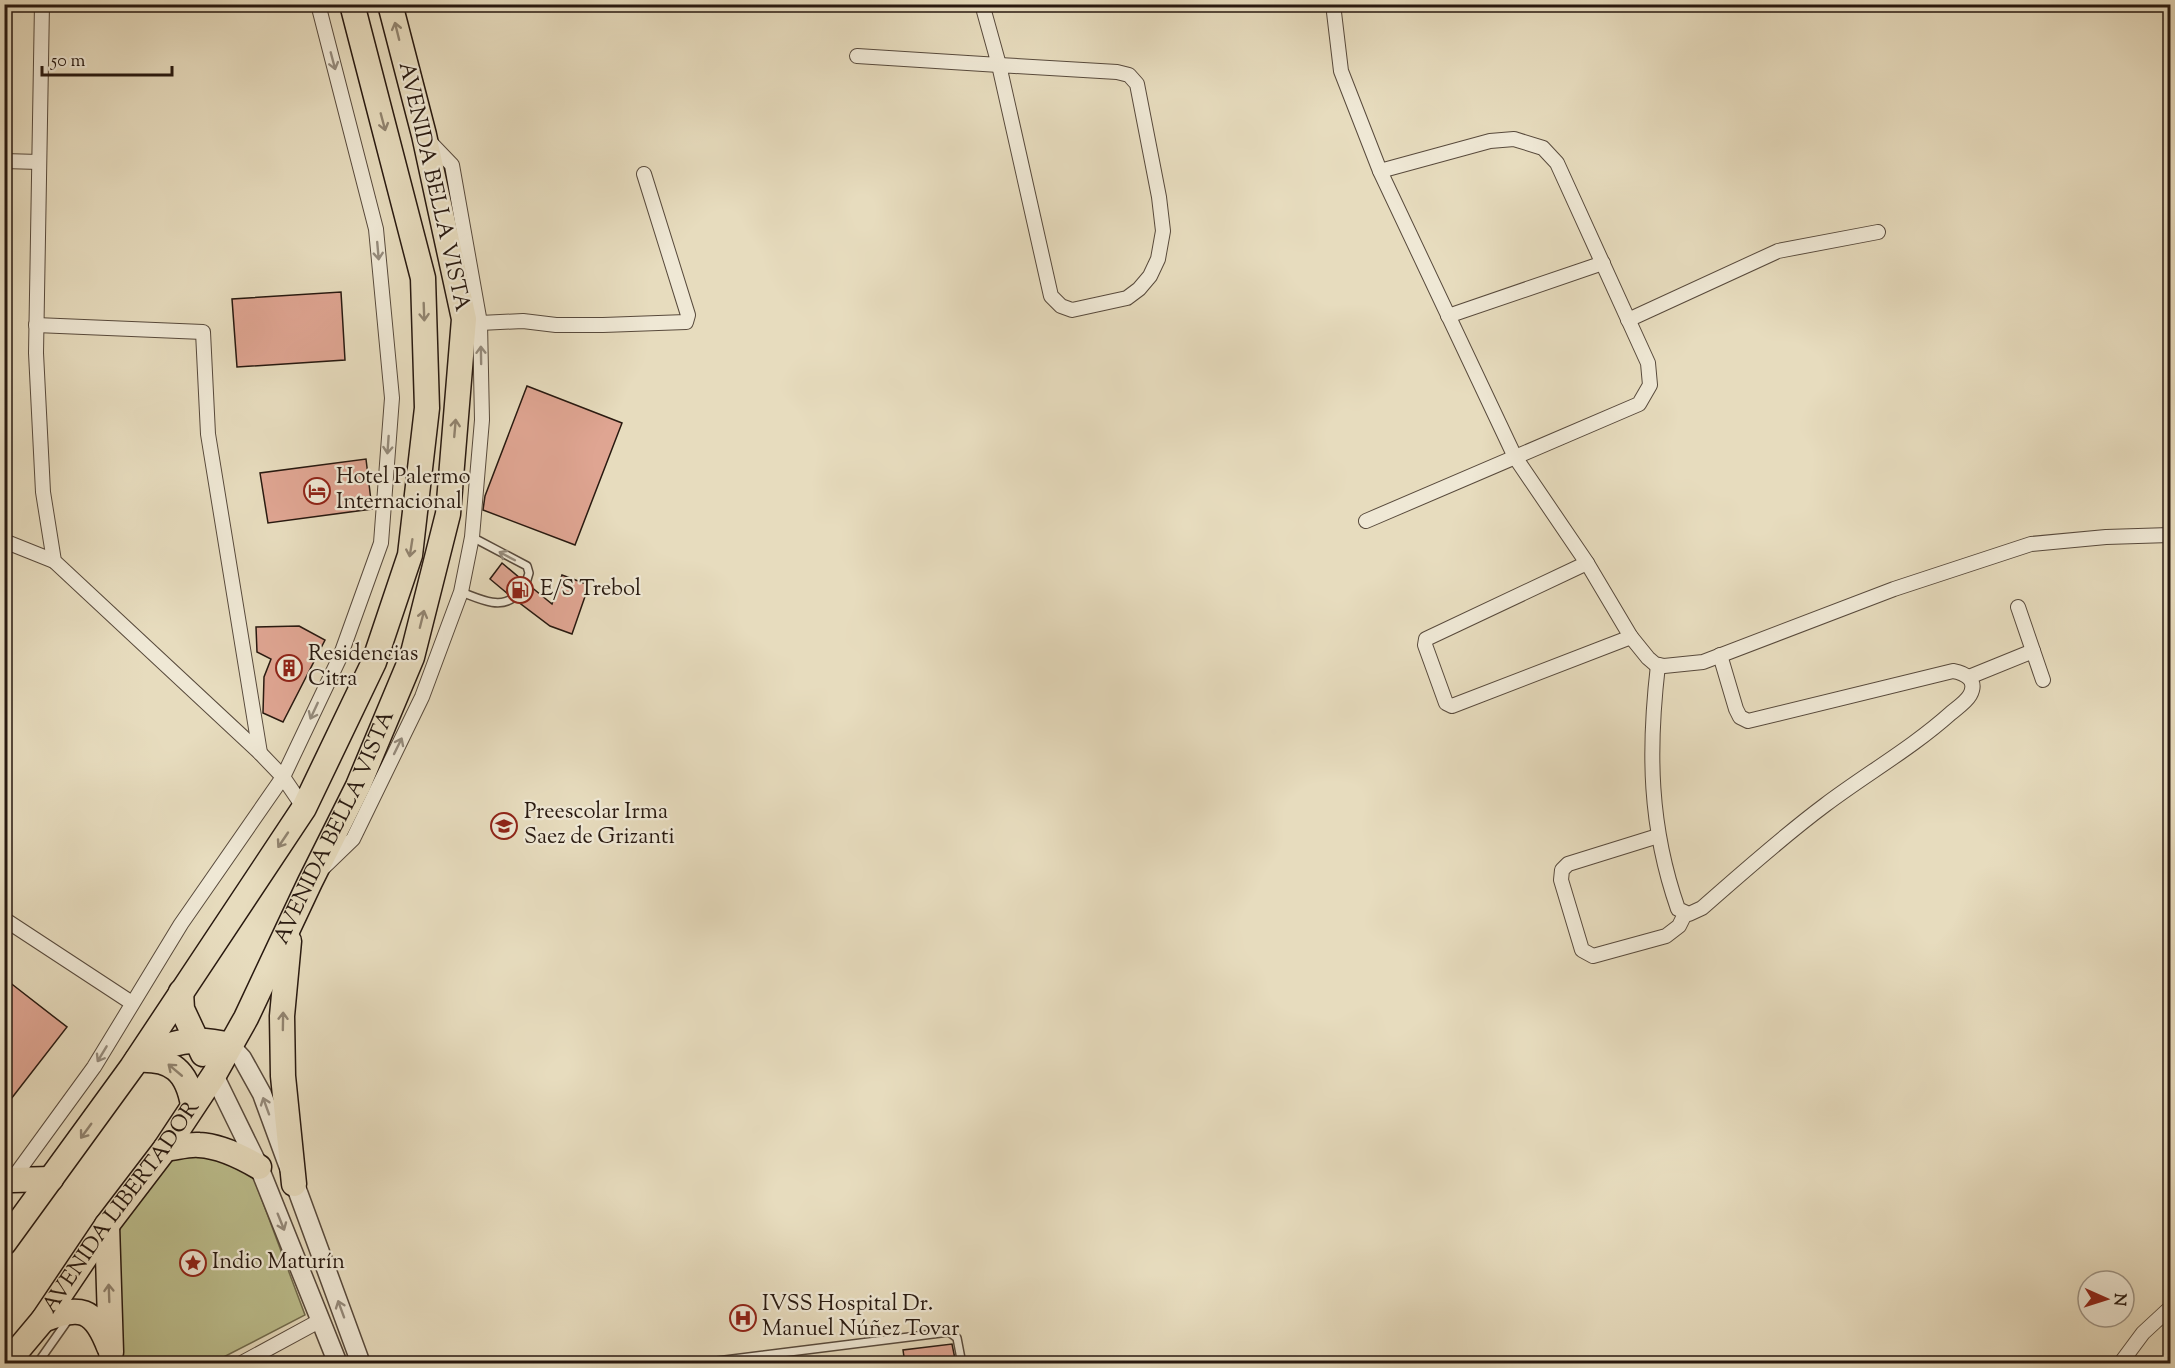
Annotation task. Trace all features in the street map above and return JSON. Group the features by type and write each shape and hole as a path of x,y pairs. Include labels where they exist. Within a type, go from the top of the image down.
{"highway":[{"name":"AVENIDA BELLA VISTA","path":"137,1060 304,808 374,662 410,555 428,408 423,278 352,4"},
{"name":"AVENIDA BELLA VISTA","path":"236,1036 358,786 412,657 448,514 464,318 423,135 390,4"},
{"path":"291,923 282,1016 283,1064 294,1184"},
{"path":"181,992 192,1014 204,1025 236,1036"},
{"path":"181,992 182,1009 214,1075"},
{"path":"4,1243 137,1060 161,1046 187,1041 213,1041 236,1036"},
{"name":"AVENIDA LIBERTADOR","path":"6,1364 43,1320 107,1225 165,1149 214,1075 236,1036"},
{"path":"137,1060 159,1060 175,1068 190,1087 193,1106"},
{"path":"165,1149 199,1145 228,1152 259,1167"},
{"path":"8,1184 51,1179"},
{"path":"107,1225 112,1358"},
{"path":"43,1320 65,1311 86,1314 96,1320 112,1358"}],"street":[{"path":"42,4 36,325 43,492 54,561"},
{"path":"8,1184 94,1067 182,924 283,777 339,657 381,543 392,398 376,229 318,4"},
{"path":"857,56 999,65 1117,72 1129,75 1137,84 1159,197 1163,231 1158,259 1150,276 1127,298 1072,310 1061,306 1051,296 999,65 982,4"},
{"path":"1333,4 1341,71 1380,171 1515,457 1587,563 1631,637 1648,658 1658,664 1677,666 1703,662 1894,589 2031,544 2106,537 2170,535"},
{"path":"310,882 353,839 422,697 461,592 472,537 482,420 480,323 452,165 423,135"},
{"path":"1366,521 1639,404 1650,385 1648,363 1603,263 1557,163 1543,148 1514,139 1490,141 1380,171"},
{"path":"4,161 39,162"},
{"path":"480,323 523,321 603,326 686,322 688,315 644,174"},
{"path":"1628,320 1778,250 1878,232"},
{"path":"1448,316 1603,263"},
{"path":"36,325 203,332 211,454 260,753"},
{"path":"4,541 54,561 260,753 283,777 304,808"},
{"path":"1587,563 1426,639 1425,645 1446,703 1452,706 1631,637"},
{"path":"2018,607 2043,680"},
{"path":"1969,677 2033,651"},
{"path":"1658,664 1652,738 1654,805 1665,873 1677,909 1685,914 1693,914 1702,908 1777,843 1940,723 1969,697 1973,684 1969,677 1953,671 1748,721 1740,717 1736,709 1720,655"},
{"path":"1658,836 1568,864 1562,870 1562,880 1582,950 1593,956 1666,936 1679,926 1685,914"},
{"path":"4,919 132,1004"},
{"path":"236,1036 242,1058 262,1094 361,1364"},
{"path":"214,1075 259,1167 338,1364"},
{"path":"2120,1364 2143,1333 2170,1308"},
{"path":"240,1364 321,1320"}],"lane":[{"path":"472,537 527,566 529,573 526,583"},
{"path":"461,592 495,603 506,603 513,598"},
{"path":"37,1364 75,1311"},
{"path":"693,1364 949,1332 957,1338 962,1364"}],"green space":[{"path":"165,1149 247,1160 305,1315 212,1363 115,1363 107,1225"}],"building":[{"path":"341,292 345,360 237,367 232,299"},
{"path":"527,386 622,423 575,545 483,510 485,496"},
{"name":"Hotel Palermo Internacional","path":"366,459 372,509 268,523 260,473"},
{"path":"502,563 521,579 522,587 527,589 530,586 552,604 562,575 589,585 572,634 550,626 517,601 519,598 516,594 508,594 490,579"},
{"name":"Residencias Citra","path":"299,626 325,640 283,722 263,713 264,677 271,659 257,652 256,627"},
{"path":"4,978 67,1027 4,1108"},
{"path":"952,1344 956,1364 905,1364 903,1350"}],"place":[{"name":"Hotel Palermo Internacional","path":"317,491"},
{"name":"E/S Trebol","path":"520,590"},
{"name":"Residencias Citra","path":"289,668"},
{"name":"Preescolar Irma Saez de Grizanti","path":"504,826"},
{"name":"Indio Maturín","path":"193,1263"},
{"name":"IVSS Hospital Dr. Manuel Núñez Tovar","path":"743,1318"}]}
